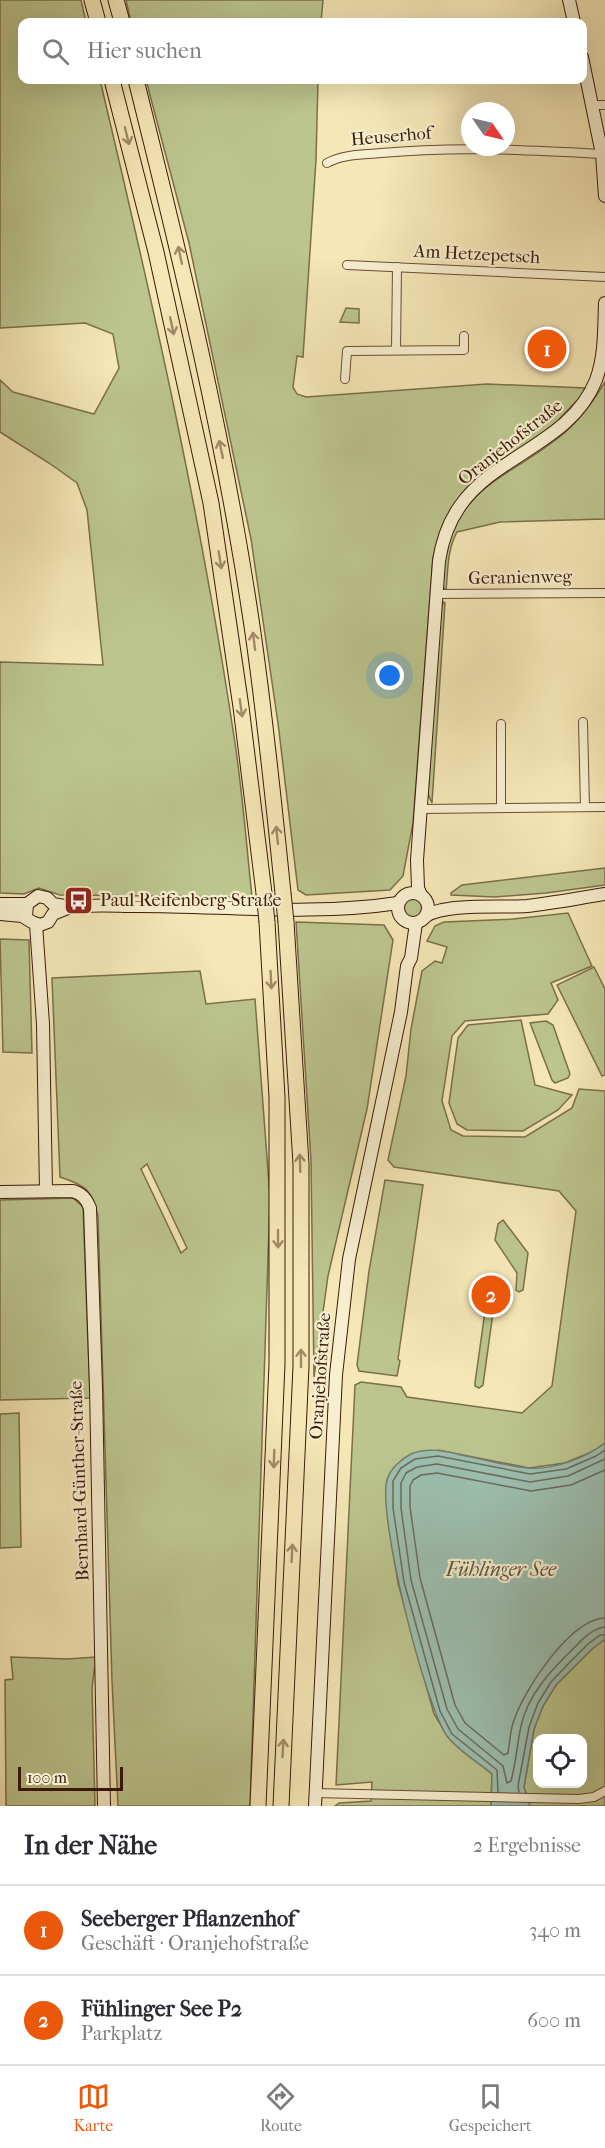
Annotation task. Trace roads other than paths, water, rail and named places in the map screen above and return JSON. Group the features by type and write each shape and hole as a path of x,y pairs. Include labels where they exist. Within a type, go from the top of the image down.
{"highway":[{"path":"92,0 97,18"},
{"path":"116,0 121,18"},
{"path":"113,84 156,252 211,503 235,663 267,922 278,1108 277,1364 258,1806"},
{"path":"137,84 177,245 228,484 252,626 284,893 301,1164 301,1366 281,1806"}],"street":[{"path":"569,0 573,18"},
{"path":"587,71 599,105 605,196"},
{"name":"Heuserhof","path":"327,163 342,157 420,149 496,148 602,154"},
{"name":"Am Hetzepetsch","path":"347,265 605,277"},
{"path":"396,350 397,267"},
{"name":"Oranjehofstraße","path":"605,303 604,351 591,391 579,410 553,433 477,487 457,510 441,547 417,860 419,896 428,908 409,915 405,957 407,966 401,1012 350,1258 341,1320 336,1375 315,1800 476,1796 579,1799 594,1797 605,1791"},
{"path":"345,379 346,351 464,350 464,336"},
{"name":"Geranienweg","path":"436,594 605,592"},
{"path":"583,722 585,807"},
{"path":"501,724 501,808"},
{"path":"422,809 605,807"},
{"path":"53,909 70,907 368,908 409,915 464,908 529,906 605,894"},
{"path":"0,904 27,904 38,896 47,898 53,909 48,922 35,922 0,914"},
{"path":"409,915 403,896 419,896 432,904 464,908"},
{"path":"0,1192 46,1191 40,968 35,922 27,904"},
{"name":"Bernhard-Günther-Straße","path":"46,1191 80,1193 86,1199 91,1216 104,1806"}],"water":[{"name":"Fühlinger See","path":"605,1443 605,1639 556,1685 543,1706 534,1729 524,1787 530,1806 491,1806 492,1774 447,1736 427,1688 396,1568 389,1531 387,1480 393,1468 411,1454 430,1450 528,1468 559,1465 588,1454"}],"place":[{"name":"Seeberger Pflanzenhof","path":"547,349"},
{"name":"Paul-Reifenberg-Straße","path":"79,900"},
{"name":"Fühlinger See P2","path":"491,1295"}]}
